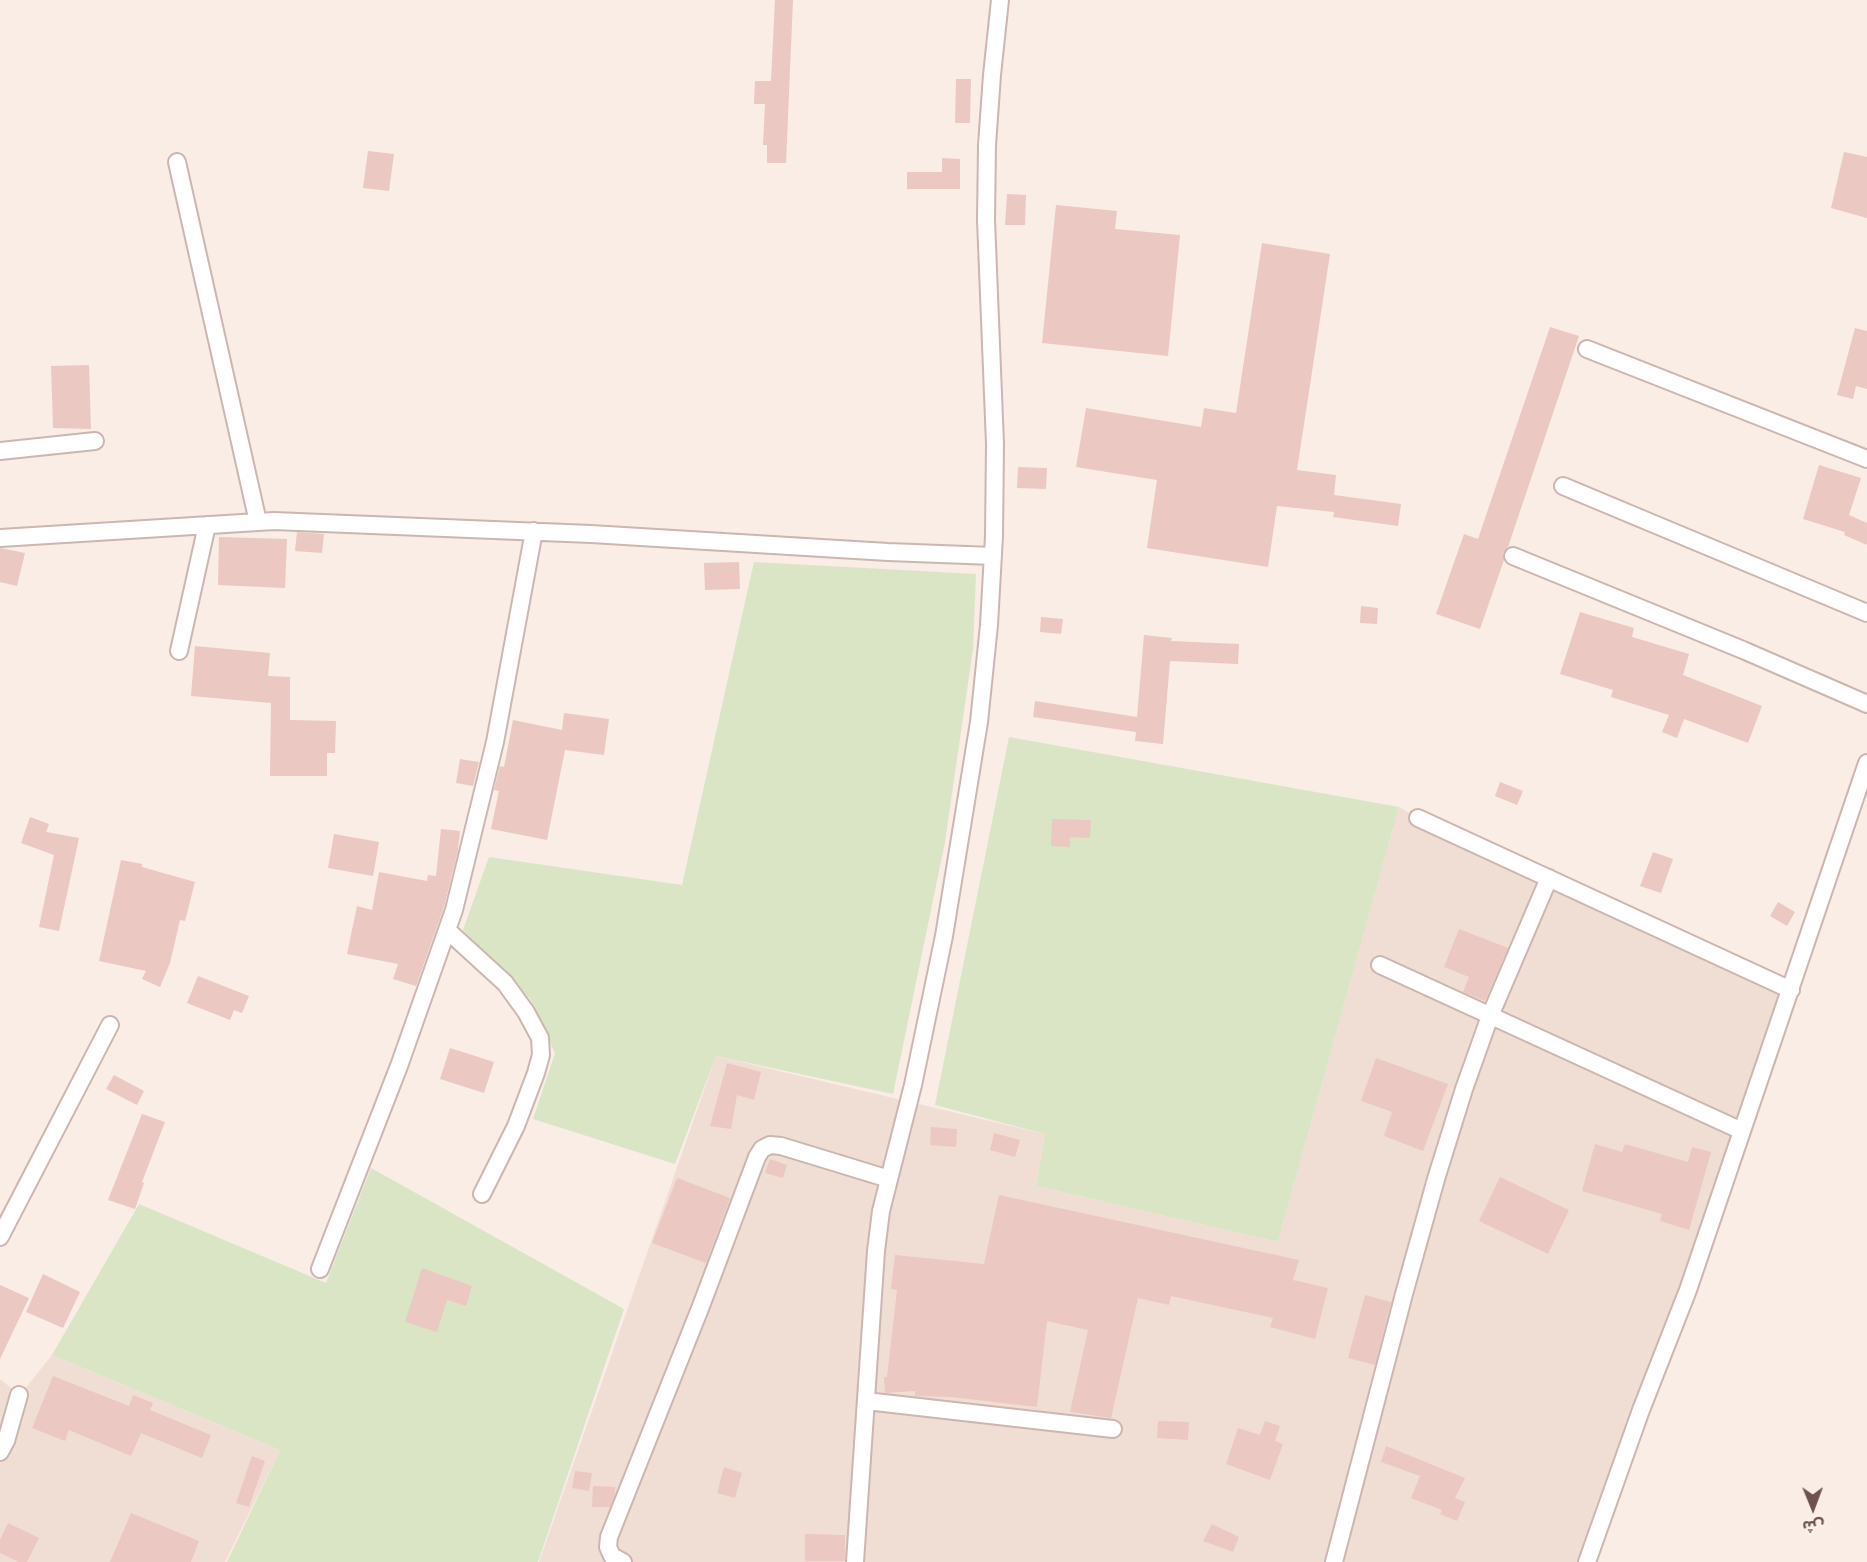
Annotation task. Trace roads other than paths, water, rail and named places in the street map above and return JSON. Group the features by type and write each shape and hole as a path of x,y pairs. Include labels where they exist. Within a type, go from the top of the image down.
{"street":[{"path":"855,1562 876,1251 889,1179 913,1085 944,936 979,722 989,625 995,444 986,220 987,145 1000,0"},
{"path":"177,162 258,522"},
{"path":"1587,349 1867,459"},
{"path":"0,452 95,441"},
{"path":"1563,486 1867,613"},
{"path":"0,538 258,522 534,531 993,556"},
{"path":"179,651 207,525"},
{"path":"320,1269 399,1066 454,910 495,742 534,531"},
{"path":"1513,556 1743,650 1867,704"},
{"path":"1587,1562 1641,1410 1688,1290 1867,763"},
{"path":"1418,818 1791,990"},
{"path":"1334,1562 1436,1179 1464,1089 1490,1016 1550,878"},
{"path":"447,930 505,983 526,1012 540,1038 542,1055 536,1073 516,1126 482,1194"},
{"path":"1380,965 1742,1131"},
{"path":"0,1237 110,1025"},
{"path":"623,1562 612,1556 608,1547 609,1538 701,1306 757,1156 762,1149 770,1145 781,1146 889,1179"},
{"path":"0,1452 6,1441 20,1395"},
{"path":"866,1401 1113,1429"}]}
